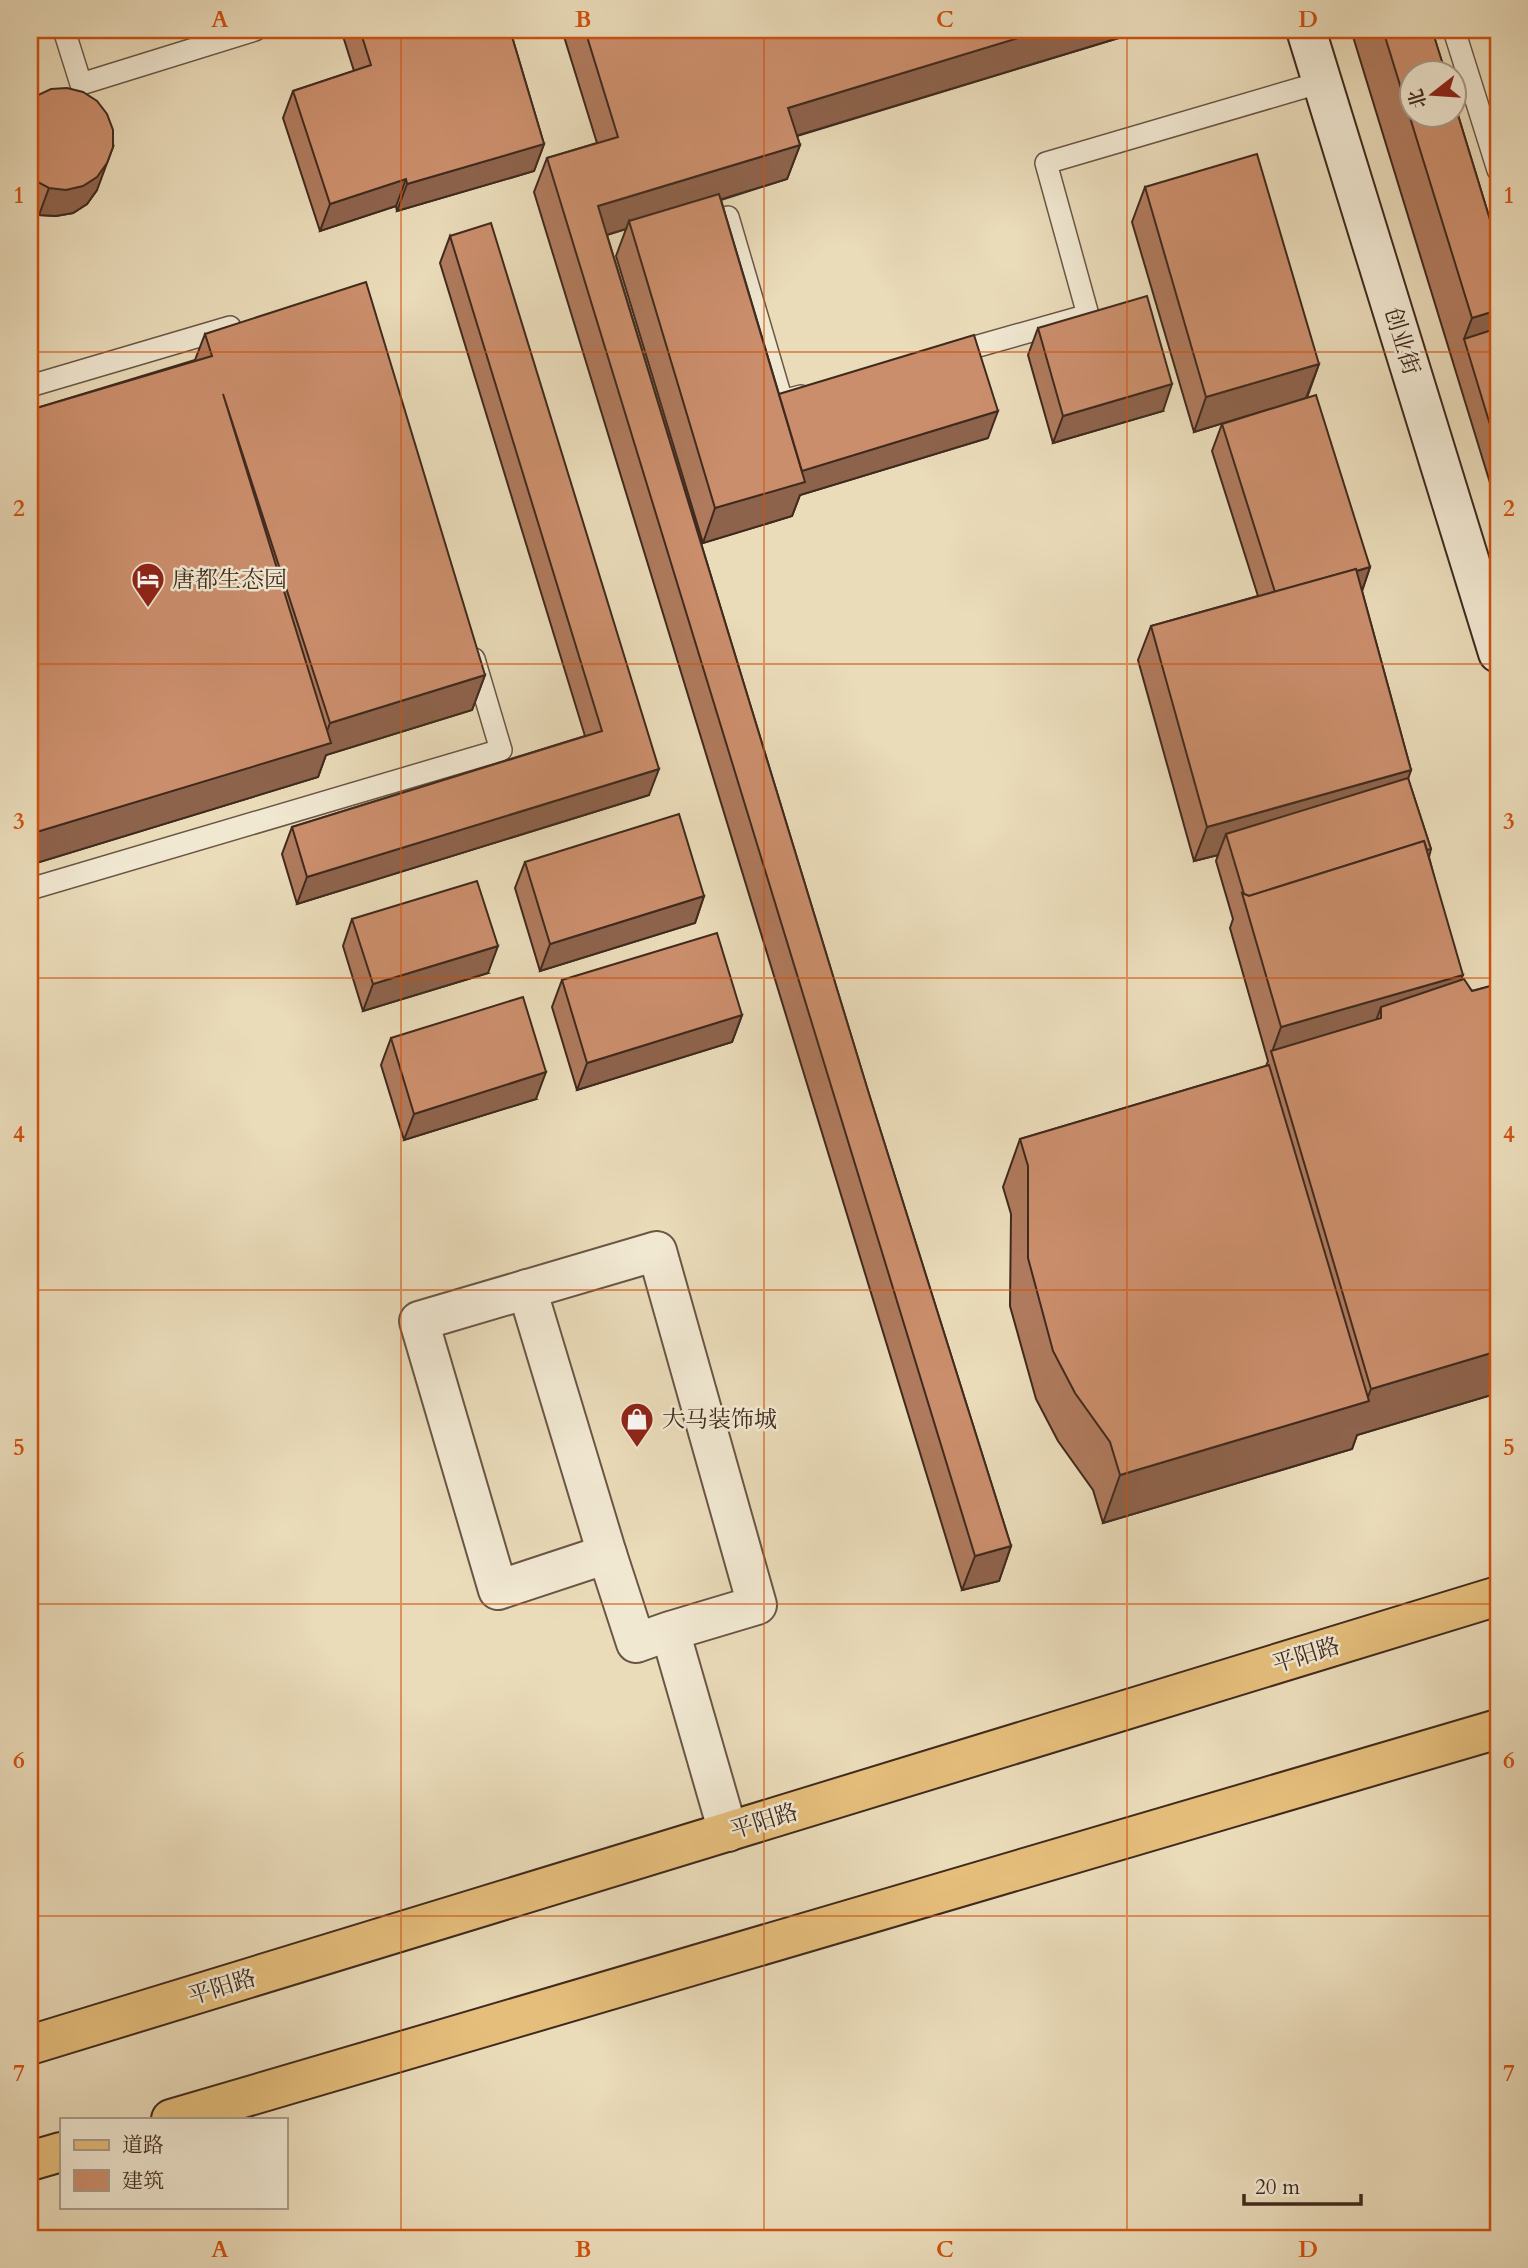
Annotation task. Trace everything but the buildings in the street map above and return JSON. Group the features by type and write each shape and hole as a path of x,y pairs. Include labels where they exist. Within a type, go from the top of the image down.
{"main road":[{"name":"平阳路","path":"30,2045 1498,1596"},
{"path":"174,2118 1498,1730"},
{"path":"30,2161 60,2151"}],"street":[{"name":"创业街","path":"1306,30 1498,653"},
{"path":"527,1289 636,1643 757,1605 657,1251 527,1289 419,1321 498,1590 607,1554"},
{"path":"670,1631 728,1832"}],"lane":[{"path":"64,30 80,84 255,30"},
{"path":"1454,30 1498,170"},
{"path":"929,360 1088,315 1046,163 1322,82"},
{"path":"728,217 782,401 822,390"},
{"path":"30,386 256,319"},
{"path":"30,889 501,750 469,645"}],"place":[{"name":"唐都生态园","path":"148,609"},
{"name":"大马装饰城","path":"637,1449"}]}
